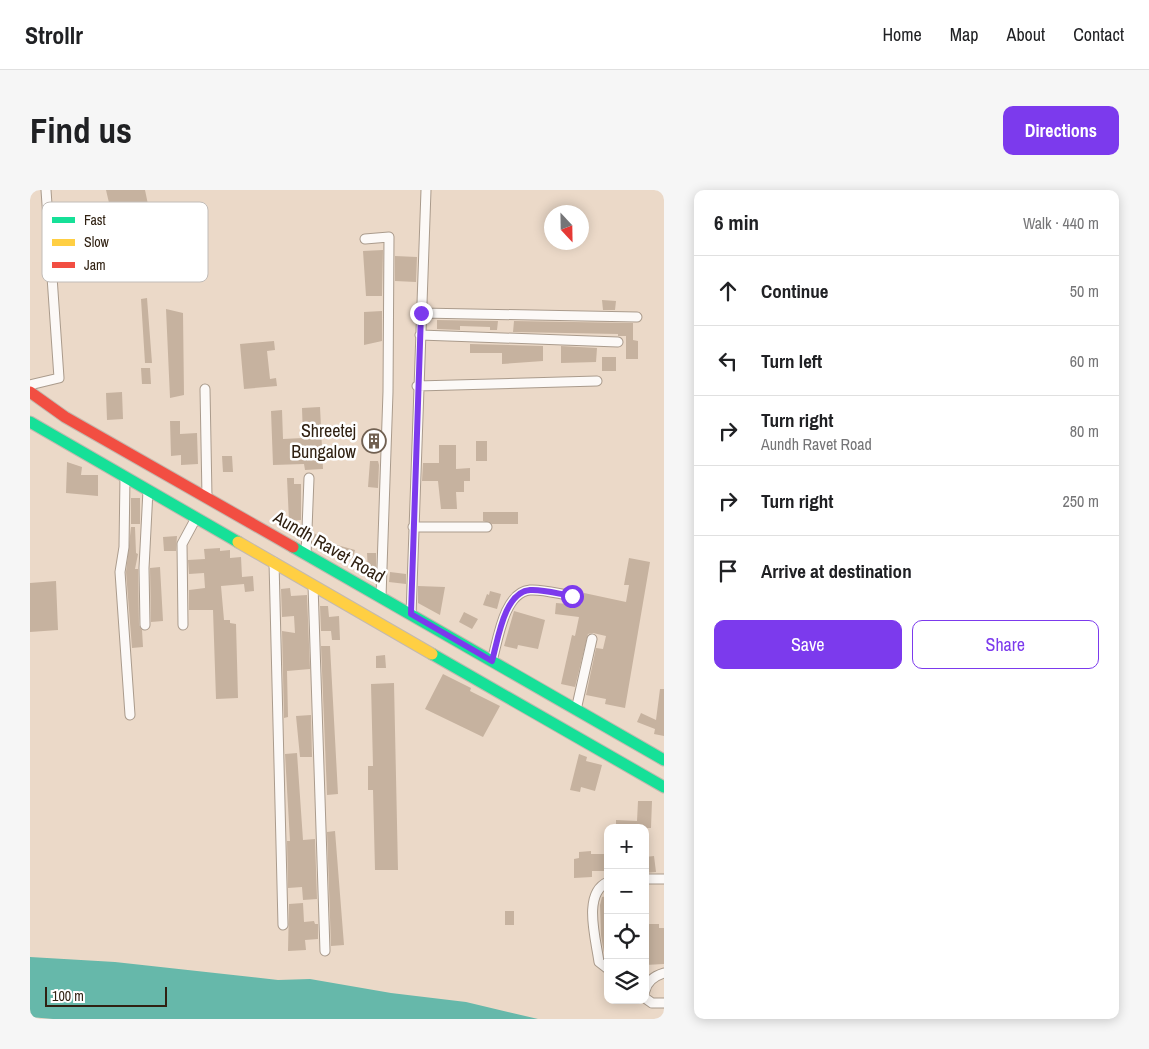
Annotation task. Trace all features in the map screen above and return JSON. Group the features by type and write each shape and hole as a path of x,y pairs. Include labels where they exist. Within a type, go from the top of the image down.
{"main road":[{"name":"Aundh Ravet Road","path":"30,392 65,417 208,497 664,760"},
{"path":"30,423 664,786"}],"street":[{"path":"411,614 417,386 426,190"},
{"path":"365,239 389,237 388,392 381,598"},
{"path":"30,385 59,378 52,282"},
{"path":"421,313 637,317"},
{"path":"420,335 618,342"},
{"path":"417,386 597,381"},
{"path":"205,389 208,497"},
{"path":"125,477 124,547 120,572 130,715"},
{"path":"306,555 309,478"},
{"path":"145,625 144,568 148,490"},
{"path":"183,624 182,544 196,518"},
{"path":"413,527 487,527"},
{"path":"274,562 283,925"},
{"path":"313,585 325,951"},
{"path":"492,661 509,604 517,594 530,590 572,596"},
{"path":"576,710 592,639"},
{"path":"649,879 664,880"},
{"path":"604,884 599,886 596,891 592,910 599,962 604,966"},
{"path":"649,982 652,978 664,973"},
{"path":"649,1001 652,1003 664,1003"}],"water":[{"path":"30,957 115,962 278,980 310,979 391,993 466,1002 538,1019 53,1019 30,1017"}],"building":[{"path":"106,190 145,190 148,202 109,202"},
{"path":"383,250 382,296 366,296 363,251"},
{"path":"395,256 417,257 416,282 395,281"},
{"path":"147,298 152,363 145,363 141,299"},
{"path":"602,300 616,301 615,310 603,310"},
{"path":"166,309 183,313 184,395 170,398"},
{"path":"382,311 382,341 364,345 364,312"},
{"path":"437,320 498,321 497,330 490,330 490,327 460,326 460,330 437,329"},
{"path":"514,321 633,323 633,340 638,341 638,359 626,359 626,336 618,336 618,334 513,332"},
{"path":"274,341 275,350 267,351 270,379 276,378 277,386 244,389 240,344"},
{"path":"470,344 543,346 543,361 502,364 502,353 470,353"},
{"path":"561,346 597,348 596,362 561,363"},
{"path":"602,357 616,357 616,371 602,371"},
{"path":"141,368 150,368 151,384 142,384"},
{"path":"122,392 123,419 107,420 106,393"},
{"path":"320,407 323,469 305,470 304,464 273,465 271,411 282,410 283,439 303,438 302,408"},
{"path":"170,421 180,421 180,434 197,433 198,464 181,465 181,455 171,456"},
{"path":"476,441 487,441 487,461 476,461"},
{"path":"439,445 456,445 456,469 470,468 470,481 464,481 464,492 456,492 457,509 441,509 438,481 422,481 423,463 439,463"},
{"path":"222,456 232,456 233,472 223,472"},
{"path":"370,461 378,461 378,488 368,487"},
{"path":"67,462 82,467 81,475 98,475 98,496 66,493"},
{"path":"287,478 294,478 294,484 301,484 301,520 289,521"},
{"path":"131,498 140,498 140,524 131,524"},
{"path":"483,512 518,512 518,524 492,524 483,521"},
{"path":"131,527 135,527 136,553 138,554 135,569 138,569 139,625 142,630 143,647 132,648 126,572"},
{"path":"314,533 330,543 355,550 353,558 313,543"},
{"path":"177,536 176,551 164,551 163,537"},
{"path":"220,548 220,551 230,550 230,558 241,557 242,577 253,576 254,591 245,592 244,584 221,586 224,620 230,620 230,623 236,624 238,698 216,699 213,610 189,610 189,590 205,588 204,573 189,574 188,560 205,559 204,549"},
{"path":"367,553 376,553 376,572 368,572"},
{"path":"629,558 650,562 625,708 605,704 606,699 586,695 596,648 603,649 606,636 593,633 588,634 575,687 561,684 572,635 575,636 579,617 555,614 556,603 581,605 584,593 626,602 629,585 624,585"},
{"path":"160,567 163,621 151,622 150,568"},
{"path":"390,572 406,574 406,584 389,582"},
{"path":"56,581 58,630 30,632 30,583"},
{"path":"418,586 445,587 440,615 418,603"},
{"path":"290,588 291,596 307,595 310,669 287,671 288,717 284,718 282,631 295,633 294,616 282,617 281,589"},
{"path":"490,591 501,594 497,609 483,605"},
{"path":"320,606 328,606 329,617 339,616 340,640 332,640 331,631 321,631"},
{"path":"514,611 545,620 538,649 518,645 517,649 504,646"},
{"path":"464,612 478,619 472,629 459,622"},
{"path":"321,646 330,646 338,794 327,795"},
{"path":"385,655 386,668 376,668 376,656"},
{"path":"443,674 471,688 470,691 500,706 483,737 425,709"},
{"path":"394,683 398,870 375,870 373,790 368,790 368,766 373,766 371,684"},
{"path":"660,689 664,689 664,736 654,734 655,729 637,722 641,713 656,720"},
{"path":"311,715 312,757 300,757 296,716"},
{"path":"297,753 303,840 315,839 317,899 303,900 302,887 288,888 287,841 290,841 285,754"},
{"path":"579,754 587,757 586,761 602,765 595,791 581,787 580,792 570,790"},
{"path":"638,801 652,801 651,828 649,828 649,824 616,824 616,820 637,821"},
{"path":"335,831 344,945 331,946 327,832"},
{"path":"591,851 591,854 604,854 604,871 592,871 592,877 574,878 574,859 579,858 579,852"},
{"path":"654,856 656,872 649,873 649,857"},
{"path":"602,897 604,897 604,953 601,935 600,905"},
{"path":"303,903 304,922 314,921 315,924 318,924 318,939 305,940 306,950 288,951 289,904"},
{"path":"505,911 514,911 514,925 505,925"},
{"path":"649,924 659,924 659,928 664,928 664,964 649,965"}],"traffic: fast":[{"path":"30,422 238,542"},
{"path":"293,547 664,760"},
{"path":"432,654 664,787"}],"traffic: slow":[{"path":"238,542 432,654"}],"traffic: jam":[{"path":"30,392 65,417 293,547"}],"place":[{"name":"Shreetej Bungalow","path":"374,441"}],"route":[{"path":"421,313 417,386 411,614 492,661 509,604 517,594 530,590 572,596"}]}
